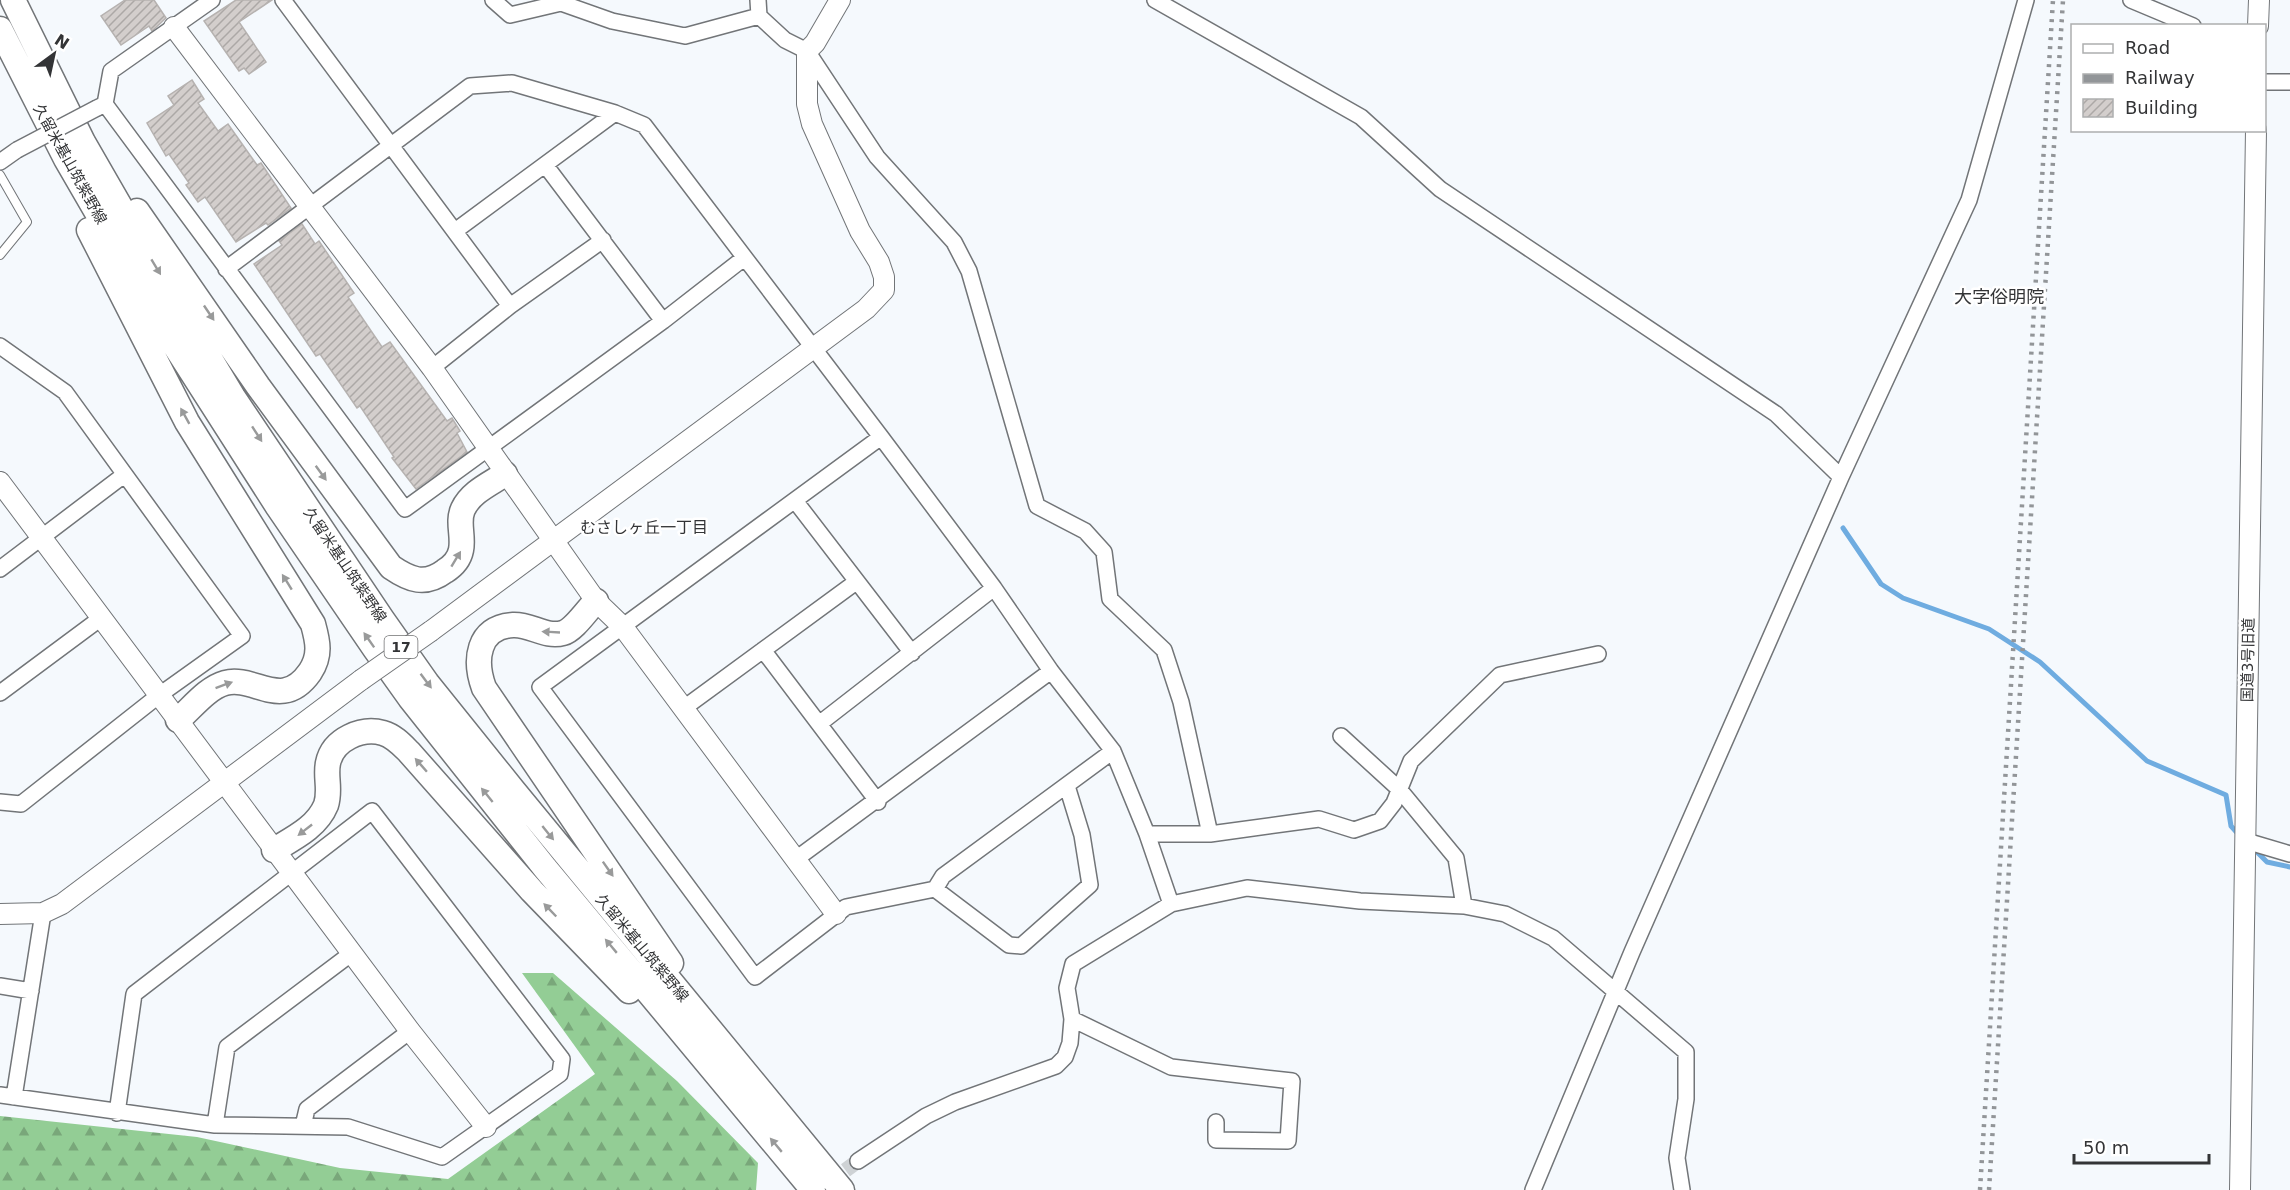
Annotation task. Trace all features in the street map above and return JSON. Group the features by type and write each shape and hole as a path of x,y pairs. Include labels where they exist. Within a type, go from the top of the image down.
{"main road":[{"name":"久留米基山筑紫野線","path":"14,0 37,50 98,167 233,397 323,535 401,647 520,799 842,1190"},
{"name":"久留米基山筑紫野線","path":"0,29 66,159 129,270 225,427 381,657 410,698 545,868 813,1190"},
{"path":"66,159 80,213 138,329 188,422 313,624 319,643 312,669 294,687 282,691 260,689 238,681 224,683 209,692 178,720"},
{"path":"98,167 146,221 258,386 391,567 408,578 421,581 432,580 455,564 461,550 460,516 464,507 471,497 505,474"},
{"path":"596,601 566,632 553,634 513,625 491,633 479,651 477,670 484,688 665,952 707,1026"},
{"path":"274,850 316,821 326,804 329,788 328,761 344,740 368,731 383,733 394,738 410,752 532,891 636,998 685,1036"}],"street":[{"path":"0,162 17,150 101,106 111,71 212,0"},
{"path":"283,0 393,145 510,306"},
{"path":"493,0 510,15 561,3 612,21 686,36 759,16"},
{"path":"758,0 759,16 785,40 807,51 877,157 954,242 969,272 1037,506 1085,531 1104,552 1110,599 1164,650 1181,702 1210,834"},
{"path":"0,914 43,913 62,904 361,680 552,542 878,299 885,290 884,277 860,231 812,124 807,104 807,51 815,43 840,0"},
{"path":"1155,0 1361,117 1440,189 1776,414 1841,477"},
{"path":"1533,1190 1615,990 1841,477 1969,200 2026,0"},
{"path":"2131,0 2188,24"},
{"path":"2258,24 2259,0"},
{"path":"174,27 432,368 552,542 596,601 623,627 836,914"},
{"path":"2266,82 2290,82"},
{"path":"226,269 470,86 512,83 644,125 881,437 994,588 1051,671 1113,751 1147,834 1171,904"},
{"path":"101,106 405,509 663,321 744,258"},
{"path":"455,231 615,114"},
{"name":"国道3号旧道","path":"2240,1190 2256,132"},
{"path":"546,166 663,321"},
{"path":"432,368 510,306 603,240"},
{"path":"0,346 66,392 124,476 242,636 158,696 21,804 0,802"},
{"path":"881,437 796,502 540,687 755,977 846,907 935,889 943,876 1113,751"},
{"path":"0,569 124,476"},
{"path":"0,482 410,1031 486,1127"},
{"path":"796,502 912,653"},
{"path":"684,708 856,582"},
{"path":"819,724 994,588"},
{"path":"0,693 101,618"},
{"path":"763,650 878,802"},
{"path":"1147,834 1210,834 1319,819 1354,830 1380,821 1394,803 1411,761 1500,675 1598,654"},
{"path":"796,859 878,802 1051,671"},
{"path":"1341,736 1399,789 1456,858 1464,906"},
{"path":"935,889 1009,945 1021,946 1090,885 1082,835 1066,786"},
{"path":"43,913 31,991 7,1096 117,1113 215,1125 348,1126 442,1157 560,1074 562,1059 372,810 134,994 117,1113"},
{"path":"2246,841 2290,854"},
{"path":"858,1161 926,1116 955,1102 1056,1066 1065,1057 1070,1043 1072,1018 1067,988 1073,964 1171,904 1247,888 1360,901 1464,906 1506,914 1552,939 1686,1052 1686,1099 1677,1158 1683,1190"},
{"path":"215,1125 227,1047 352,953"},
{"path":"0,986 31,991"},
{"path":"1072,1018 1171,1067 1293,1081 1288,1141 1216,1140 1216,1122"},
{"path":"303,1126 307,1109 410,1031"}],"lane":[{"path":"0,175 27,222 0,255"}],"green space":[{"path":"522,973 553,973 677,1081 758,1163 756,1190 0,1190 0,1116 197,1137 340,1168 448,1179 595,1074"}],"building":[{"path":"125,0 154,0 166,18 152,31 149,26 121,45 101,16"},
{"path":"236,0 272,0 239,22 266,62 249,74 244,68 239,71 204,21"},
{"path":"192,80 204,99 198,103 218,131 228,124 257,165 261,163 291,208 268,225 266,223 236,242 205,197 198,202 186,185 189,183 169,154 166,156 147,123 174,105 168,96"},
{"path":"302,224 315,244 319,241 354,293 348,297 382,347 390,342 447,421 452,418 460,431 457,433 467,452 416,489 392,458 394,457 360,406 357,408 320,354 316,356 254,264 282,245 279,241"}],"waterway":[{"path":"1843,528 1881,584 1903,598 1989,629 2040,662 2147,761 2226,795 2231,826 2240,836"},
{"path":"2253,848 2267,862 2290,867"}],"tunnel":[{"path":"827,1184 858,1161"}],"railway":[{"path":"1980,1190 2053,0"},
{"path":"1989,1190 2063,0"}],"district":[{"name":"大字俗明院","path":"1999,297"},
{"name":"むさしヶ丘一丁目","path":"644,527"}]}
